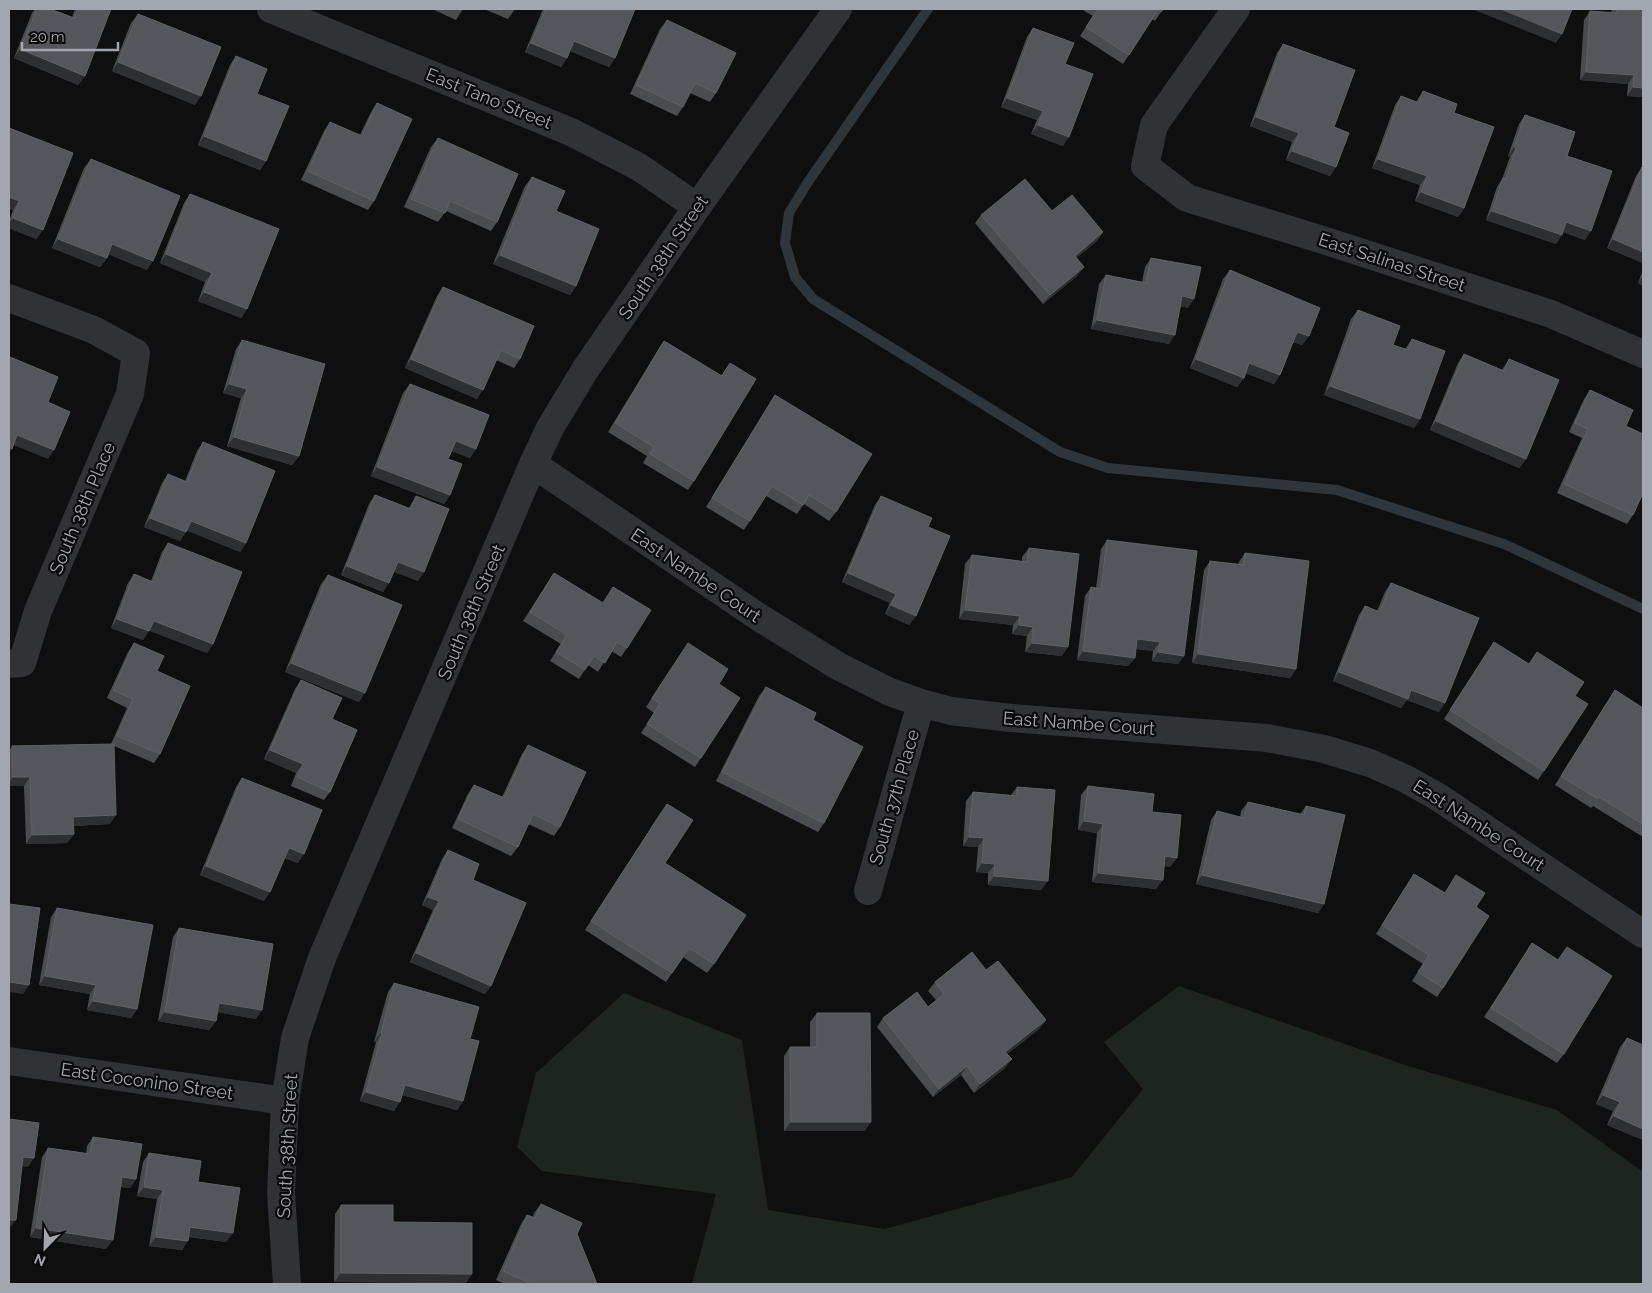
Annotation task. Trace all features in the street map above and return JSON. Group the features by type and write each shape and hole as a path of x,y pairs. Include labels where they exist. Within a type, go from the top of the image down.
{"street":[{"name":"East Tano Street","path":"271,9 572,132 639,167 697,207"},
{"name":"South 38th Street","path":"287,1284 281,1194 285,1101 295,1038 322,958 533,464 550,428 585,370 697,207 838,9"},
{"name":"East Salinas Street","path":"1236,9 1154,125 1145,166 1187,198 1551,314 1643,354"},
{"name":"South 38th Place","path":"9,298 94,330 136,353 130,394 16,664"},
{"name":"East Nambe Court","path":"533,464 756,616 838,666 890,692 951,711 996,717 1267,738 1324,749 1370,763 1406,779 1438,797 1643,934"},
{"name":"South 37th Place","path":"868,891 921,703"},
{"name":"East Coconino Street","path":"9,1061 285,1101"}],"shaded area":[{"path":"1179,986 1408,1066 1557,1110 1643,1172 1643,1284 692,1284 716,1194 542,1171 517,1147 536,1073 624,993 742,1040 768,1210 885,1229 1072,1177 1143,1089 1104,1042"}],"building":[{"path":"37,9 50,9 74,18 78,9 111,9 85,76 20,49"},
{"path":"546,9 635,9 615,58 574,41 567,58 531,43"},
{"path":"1098,9 1163,9 1161,12 1158,10 1129,55 1086,27"},
{"path":"1501,9 1572,9 1562,34"},
{"path":"1617,9 1643,9 1643,88 1633,87 1634,75 1586,72 1590,11 1617,13"},
{"path":"138,14 221,47 201,96 118,62"},
{"path":"667,20 736,53 716,93 695,83 683,107 636,85"},
{"path":"1033,28 1074,43 1065,64 1093,74 1069,137 1038,125 1043,111 1007,98"},
{"path":"1283,44 1355,70 1334,127 1349,133 1336,167 1292,151 1299,133 1256,117"},
{"path":"236,56 267,69 257,94 289,106 266,161 204,136"},
{"path":"1423,91 1457,104 1454,113 1494,127 1464,208 1421,192 1427,176 1378,159 1401,96 1419,103"},
{"path":"377,103 412,119 374,201 308,171 330,122 362,136"},
{"path":"1525,115 1575,132 1567,156 1612,171 1591,231 1566,222 1562,235 1492,211 1503,178 1506,179"},
{"path":"9,128 73,153 43,230 13,218 19,201 9,197"},
{"path":"438,138 518,174 497,222 450,201 445,213 411,199"},
{"path":"91,159 180,196 153,261 112,244 107,258 58,239"},
{"path":"1643,168 1643,252 1613,239"},
{"path":"532,177 565,191 556,211 599,229 576,286 500,255"},
{"path":"1025,179 1052,211 1072,195 1103,232 1075,256 1084,267 1050,295 981,215"},
{"path":"190,194 279,229 247,309 204,292 212,273 166,254"},
{"path":"1151,258 1201,267 1194,299 1182,296 1175,335 1097,320 1106,275 1146,283"},
{"path":"1230,270 1320,308 1309,336 1297,332 1280,375 1249,363 1244,378 1196,359"},
{"path":"443,287 534,326 520,359 501,350 483,390 411,359"},
{"path":"1358,310 1400,326 1393,345 1408,350 1412,339 1445,351 1420,419 1330,386"},
{"path":"242,340 325,364 299,456 234,437 247,389 229,384"},
{"path":"664,341 722,376 730,363 756,379 694,481 650,454 654,447 615,423"},
{"path":"1464,354 1504,371 1509,359 1559,380 1526,459 1436,421"},
{"path":"10,357 58,377 48,402 70,412 54,450 17,435 12,449 9,447"},
{"path":"410,384 489,415 476,449 456,441 448,459 462,464 450,495 377,467"},
{"path":"1590,390 1633,410 1626,426 1643,434 1643,493 1633,515 1564,484 1588,429 1575,423"},
{"path":"775,395 872,454 836,512 809,495 803,505 772,486 750,521 712,498"},
{"path":"203,442 275,471 246,543 191,521 186,532 150,518 168,474 187,482"},
{"path":"375,495 411,509 416,496 449,509 424,572 398,562 389,583 347,566"},
{"path":"881,496 932,518 928,527 950,536 916,616 891,605 896,594 848,573"},
{"path":"1107,540 1197,551 1184,656 1158,652 1160,642 1137,639 1135,658 1083,651 1091,587 1101,589"},
{"path":"168,543 242,572 213,644 154,621 149,631 117,619 134,574 153,582"},
{"path":"1029,548 1079,554 1068,647 1032,643 1033,627 1019,625 1020,616 965,610 972,555 1027,562"},
{"path":"1245,553 1309,561 1296,669 1198,654 1210,561 1243,565"},
{"path":"554,573 603,603 613,587 651,610 627,648 617,642 605,663 594,656 585,670 556,652 567,635 530,612"},
{"path":"328,575 402,605 365,693 291,663"},
{"path":"1391,583 1479,618 1445,703 1411,690 1408,699 1339,672 1365,606 1380,612"},
{"path":"1494,642 1529,664 1537,652 1584,682 1575,696 1588,704 1544,771 1450,710"},
{"path":"134,643 164,656 157,671 190,686 160,754 117,736 133,699 113,690"},
{"path":"688,643 728,669 719,684 740,698 701,758 647,724 660,704 652,698"},
{"path":"301,680 342,698 332,719 357,730 330,792 297,777 303,764 270,750"},
{"path":"766,687 816,713 813,720 863,747 824,823 722,772"},
{"path":"1615,690 1643,708 1643,824 1561,776"},
{"path":"114,744 116,815 73,817 74,834 32,835 30,777 13,777 12,746"},
{"path":"528,745 586,772 560,827 533,814 518,847 458,819 474,785 504,798"},
{"path":"242,778 322,810 304,854 289,848 270,892 206,866"},
{"path":"1088,786 1154,794 1152,812 1181,815 1177,858 1165,856 1163,880 1098,873 1103,824 1084,821"},
{"path":"1017,787 1055,790 1048,881 994,876 995,864 982,863 984,838 969,837 973,792 1017,796"},
{"path":"1248,802 1304,815 1306,806 1345,815 1324,904 1202,875 1217,811 1244,818"},
{"path":"667,804 693,820 665,863 746,915 714,964 689,948 672,973 591,921"},
{"path":"448,850 479,864 473,880 526,903 491,986 416,953 439,901 428,897"},
{"path":"1414,874 1445,893 1456,875 1485,893 1476,907 1489,916 1443,988 1418,972 1429,955 1382,925"},
{"path":"9,904 40,908 29,985 9,982"},
{"path":"57,908 153,925 137,1009 93,1001 96,985 45,976"},
{"path":"179,928 273,944 262,1010 219,1003 216,1021 165,1012"},
{"path":"1532,943 1558,960 1567,947 1612,976 1564,1054 1491,1008"},
{"path":"972,952 986,970 998,961 1046,1020 1005,1052 1012,1059 980,1084 967,1066 939,1089 883,1018 917,992 928,1007 944,994 935,982"},
{"path":"394,983 479,1007 470,1039 479,1041 463,1101 405,1085 400,1102 366,1092"},
{"path":"817,1013 870,1013 871,1122 791,1122 790,1047 817,1047"},
{"path":"1627,1038 1643,1045 1643,1129 1614,1116 1620,1102 1603,1095"},
{"path":"9,1119 39,1123 34,1158 23,1157 16,1220 9,1220"},
{"path":"93,1137 142,1144 136,1179 122,1177 113,1240 36,1228 48,1148 90,1154"},
{"path":"149,1153 201,1161 198,1182 240,1188 233,1233 190,1227 188,1241 156,1237 163,1190 144,1187"},
{"path":"541,1204 582,1223 577,1234 597,1284 532,1284 503,1271 527,1215 535,1218"},
{"path":"341,1205 393,1205 393,1222 472,1223 472,1274 341,1273"}],"waterway":[{"path":"928,9 808,182 789,213 785,243 795,277 813,299 1060,452 1108,468 1337,490 1504,544 1643,609"}]}
